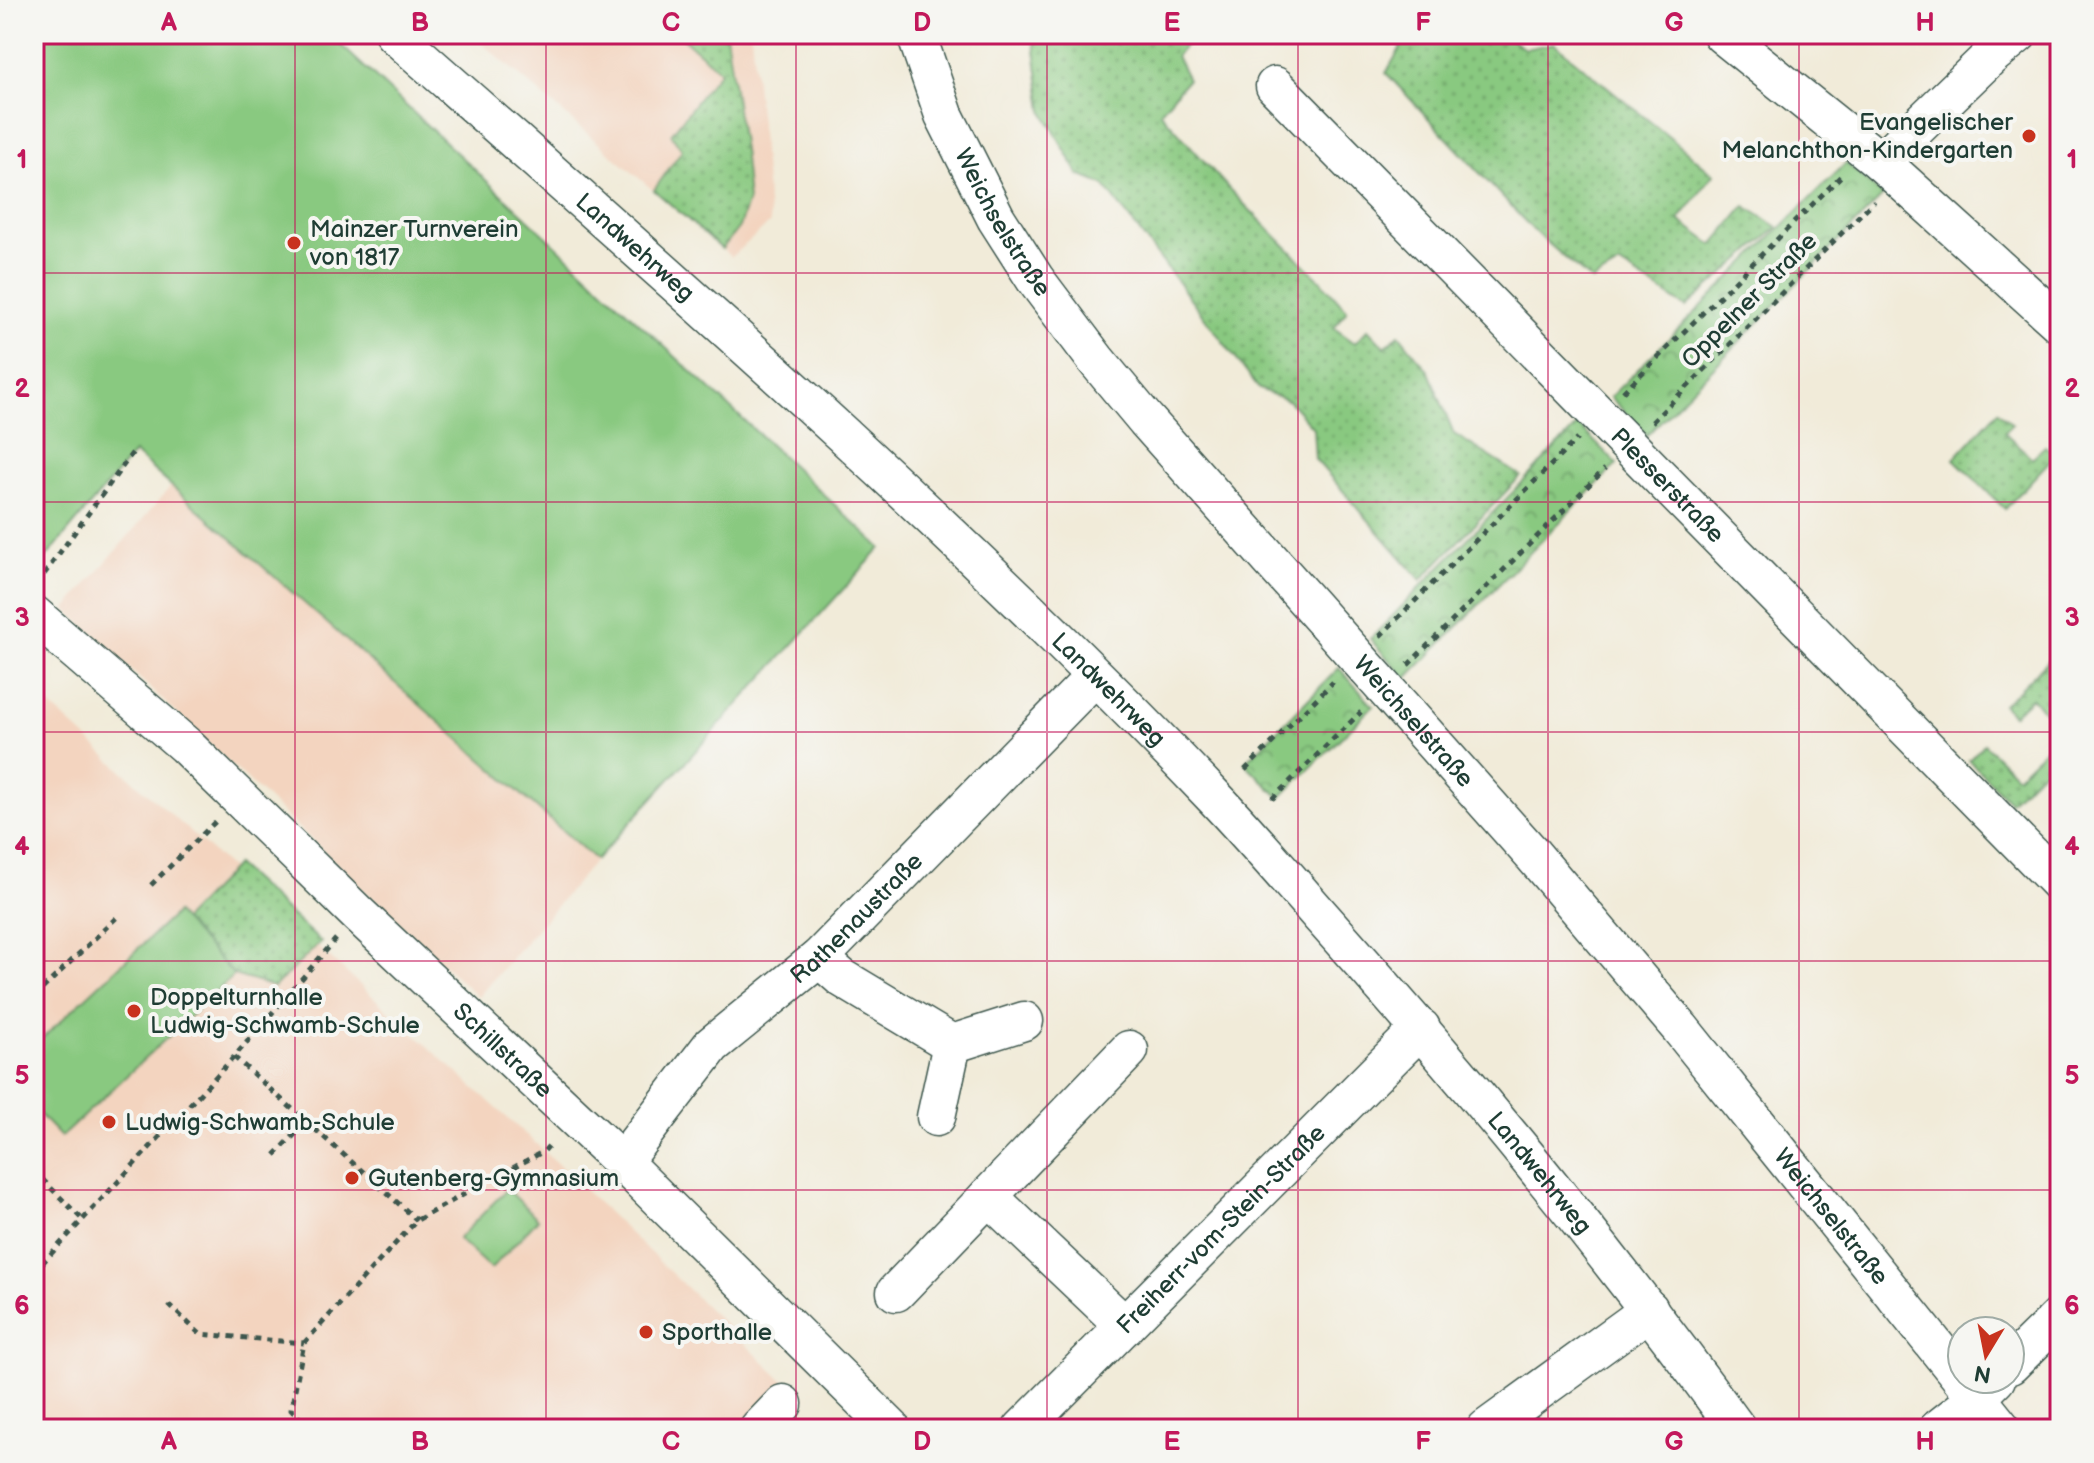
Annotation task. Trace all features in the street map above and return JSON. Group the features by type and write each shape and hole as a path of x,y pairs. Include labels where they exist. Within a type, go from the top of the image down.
{"street":[{"name":"Landwehrweg","path":"394,34 697,301 953,538 1213,797 1421,1028 1649,1309 1737,1429"},
{"name":"Weichselstraße","path":"916,34 944,115 996,218 1035,279 1096,360 1188,468 1533,855 1946,1340"},
{"path":"1722,34 1881,162 2060,324"},
{"path":"1881,162 1993,42"},
{"name":"Plesserstraße","path":"1275,86 2060,884"},
{"name":"Schillstraße","path":"34,615 185,745 359,915 622,1162 892,1429"},
{"name":"Rathenaustraße","path":"622,1162 712,1045 819,958 1094,677"},
{"path":"819,958 842,978 952,1044 1024,1021"},
{"name":"Freiherr-vom-Stein-Straße","path":"1022,1429 1421,1028"},
{"path":"936,1117 952,1044"},
{"path":"896,1292 1129,1050"},
{"path":"988,1196 1125,1326"},
{"path":"1486,1429 1649,1309"},
{"path":"2026,1349 2060,1316"},
{"path":"1938,1429 1979,1395"},
{"name":"Weichselstraße","path":"1990,1395 2002,1429"}],"path":[{"name":"Oppelner Straße","path":"1619,397 1843,174"},
{"name":"Oppelner Straße","path":"1648,426 1874,200"},
{"path":"1379,637 1579,437"},
{"path":"34,588 133,452"},
{"path":"1406,667 1607,467"},
{"path":"1245,770 1339,677"},
{"path":"1272,799 1366,707"},
{"path":"151,885 239,798"},
{"path":"34,1272 234,1057 359,915"},
{"path":"34,997 117,917"},
{"path":"234,1057 417,1220"},
{"path":"311,1429 291,1410 304,1343 417,1220 544,1151 575,1118"},
{"path":"275,1155 307,1122"},
{"path":"34,1171 82,1219"},
{"path":"169,1305 200,1334 304,1343"},
{"path":"34,1415 49,1429"}],"shaded area":[{"path":"471,34 751,34 770,223 731,257"},
{"path":"172,485 596,860 478,997 66,609"},
{"name":"Gutenberg-Gymnasium","path":"34,691 544,1151 790,1387 750,1429 34,1429"}],"green space":[{"name":"Mainzer Turnverein von 1817","path":"34,34 329,34 881,548 596,860 134,453 34,572"},
{"path":"678,34 726,34 748,200 739,227 722,249 654,190 682,150 671,134 720,71"},
{"path":"1033,34 1195,34 1176,56 1188,79 1160,112 1229,189 1347,310 1334,328 1355,343 1368,329 1385,347 1399,334 1429,372 1454,434 1521,476 1421,580 1315,459 1313,428 1289,401 1259,389 1104,185 1079,175 1043,111"},
{"path":"1389,34 1502,34 1525,49 1554,43 1714,174 1679,220 1713,245 1745,206 1778,227 1686,307 1620,265 1592,281 1535,232 1386,73 1401,47"},
{"path":"1846,163 1883,196 1647,435 1610,397"},
{"path":"1998,411 2012,424 2004,432 2032,458 2045,446 2055,455 2005,509 1954,459"},
{"path":"1578,425 1617,464 1406,679 1370,639"},
{"path":"2060,649 2060,727 2031,698 2013,715 2003,705"},
{"path":"1339,668 1373,706 1280,798 1245,763"},
{"path":"2060,734 2060,753 2010,802 1969,760 1984,744 2017,776"},
{"path":"236,865 321,942 274,987 234,975 183,920"},
{"name":"Doppelturnhalle Ludwig-Schwamb-Schule","path":"176,913 234,975 61,1137 34,1109 34,1046"},
{"path":"507,1189 538,1219 491,1269 458,1239"}],"place":[{"name":"Evangelischer Melanchthon-Kindergarten","path":"2029,136"},
{"name":"Mainzer Turnverein von 1817","path":"294,243"},
{"name":"Doppelturnhalle Ludwig-Schwamb-Schule","path":"134,1011"},
{"name":"Ludwig-Schwamb-Schule","path":"109,1122"},
{"name":"Gutenberg-Gymnasium","path":"352,1178"},
{"name":"Sporthalle","path":"646,1332"}]}
